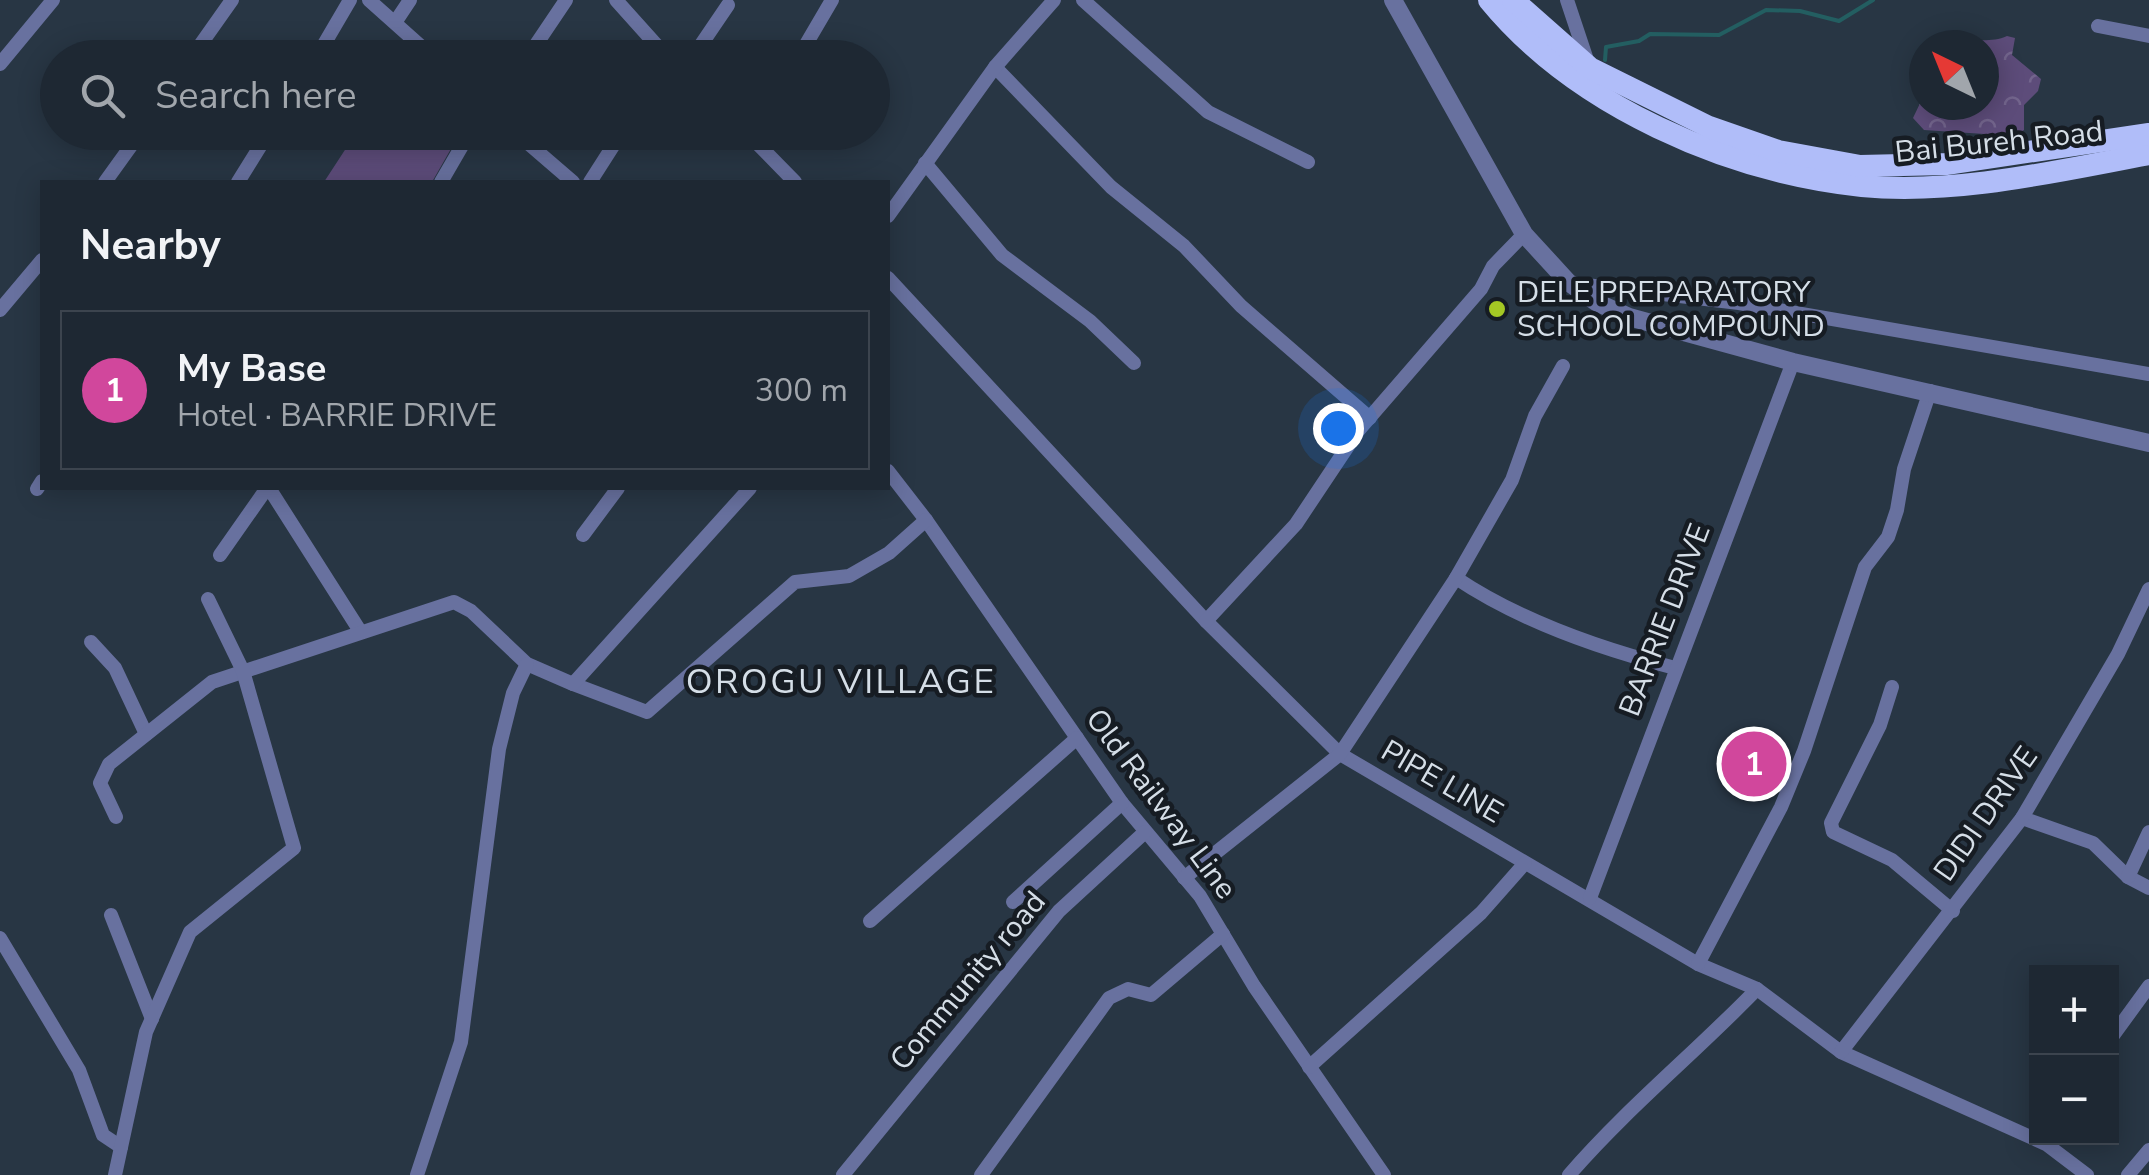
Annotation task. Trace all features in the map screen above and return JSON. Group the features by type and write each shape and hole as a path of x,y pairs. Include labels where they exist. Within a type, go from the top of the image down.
{"highway":[{"name":"Bai Bureh Road","path":"1489,0 1579,82 1634,115 1695,145 1774,170 1864,186 1954,184 2149,154"},
{"name":"Bai Bureh Road","path":"1514,0 1590,68 1709,127 1778,152 1860,166 1946,164 2149,134"}],"street":[{"path":"0,64 53,0"},
{"path":"204,40 232,0"},
{"path":"327,40 350,0"},
{"path":"369,0 416,40"},
{"path":"396,21 410,0"},
{"path":"539,40 566,0"},
{"path":"616,0 652,40"},
{"path":"809,40 832,0"},
{"path":"890,213 995,67 1054,0"},
{"path":"1083,0 1208,112 1308,162"},
{"path":"1394,0 1524,234 1568,282 1596,302 1630,316 1792,362 1930,390 2149,443"},
{"path":"1568,0 1590,68"},
{"path":"704,40 728,5"},
{"path":"2098,26 2149,36"},
{"path":"995,67 1111,187 1184,246 1240,306 1370,418"},
{"path":"106,180 128,150"},
{"path":"239,180 258,150"},
{"path":"442,180 460,150"},
{"path":"535,150 571,180"},
{"path":"591,180 610,150"},
{"path":"764,150 793,180"},
{"path":"925,163 1002,255 1090,322 1134,364"},
{"path":"1206,622 1296,524 1370,418 1481,289 1493,266 1524,234"},
{"path":"0,310 40,262"},
{"name":"PIPE LINE","path":"890,280 1206,622 1340,754 1698,964 1757,989 1841,1052 2029,1133"},
{"path":"1568,282 1740,303 2149,374"},
{"name":"BARRIE DRIVE","path":"1590,898 1792,362"},
{"path":"1184,878 1340,754 1456,578 1512,480 1534,416 1563,366"},
{"path":"1698,964 1781,807 1804,751 1865,567 1892,524 1904,470 1930,390"},
{"name":"Old Railway Line","path":"890,474 1122,804 1184,878 1383,1174"},
{"path":"220,555 267,490"},
{"path":"269,490 360,631"},
{"path":"583,535 617,490"},
{"path":"572,684 748,490"},
{"path":"116,817 100,777 146,734 212,682 360,631 462,604 527,664 647,712 795,582 849,576 890,554 926,520"},
{"path":"1456,578 1624,656 1675,668"},
{"name":"DIDI DRIVE","path":"1841,1052 2022,818 2118,654 2149,590"},
{"path":"115,1175 152,1019 190,932 294,848 243,671 208,599"},
{"path":"91,642 115,668 146,734"},
{"path":"417,1175 461,1042 499,748 513,693 527,664"},
{"path":"1892,686 1880,725 1830,822 1833,832 1892,860 1953,911"},
{"path":"870,921 1077,738"},
{"path":"1013,902 1122,804"},
{"path":"2022,818 2093,844 2128,877 2149,888"},
{"name":"Community road","path":"843,1175 1060,911 1145,832"},
{"path":"2128,877 2149,832"},
{"path":"1308,1067 1481,913 1525,863"},
{"path":"110,915 152,1019"},
{"path":"981,1175 1108,998 1128,989 1151,995 1223,934"},
{"path":"0,938 79,1070 103,1135 121,1147"},
{"path":"2119,1027 2149,986"},
{"path":"1570,1175 1638,1100 1710,1038 1757,989"},
{"name":"PIPE LINE","path":"2053,1145 2088,1175"},
{"path":"2128,1175 2149,1150"}],"green space":[{"path":"1999,38 2015,38 2012,55 2041,79 2038,91 2024,105 2024,130 2015,136 1924,130 1915,120 1999,120"},
{"path":"344,150 450,150 433,180 325,180"}],"waterway":[{"path":"1605,60 1606,47 1639,41 1650,34 1719,35 1766,10 1800,11 1839,21 1873,0"}],"place":[{"name":"DELE PREPARATORY SCHOOL COMPOUND","path":"1497,309"},
{"name":"My Base","path":"1754,764"}],"district":[{"name":"OROGU VILLAGE","path":"841,681"}]}
